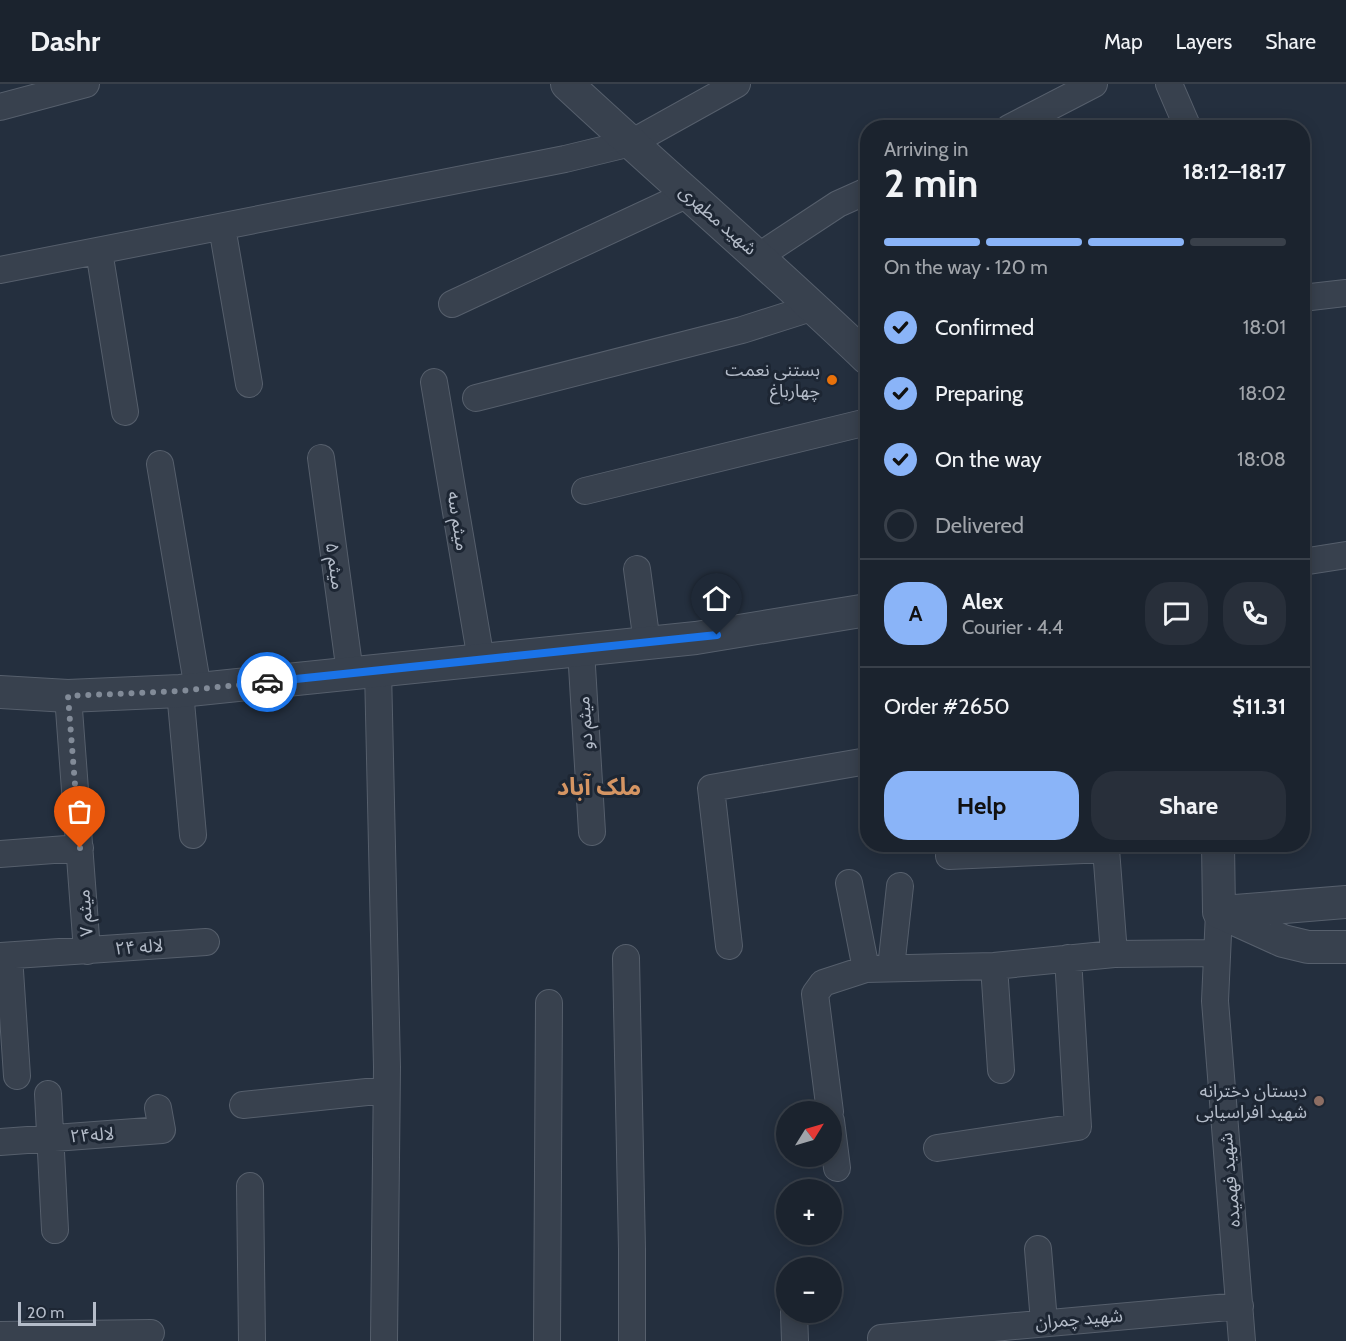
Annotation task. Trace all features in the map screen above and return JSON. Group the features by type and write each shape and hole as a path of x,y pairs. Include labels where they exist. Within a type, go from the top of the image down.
{"street":[{"path":"0,107 86,84"},
{"name":"شهید مطهری","path":"567,84 759,255 860,351"},
{"path":"0,270 565,159 631,143 737,84"},
{"path":"1024,120 1094,84"},
{"path":"1169,84 1185,120"},
{"path":"452,304 688,194"},
{"path":"759,255 838,204 860,194"},
{"path":"222,227 249,384"},
{"path":"99,251 125,412"},
{"path":"1310,297 1346,293"},
{"path":"476,398 742,330 814,307"},
{"name":"میثم سه","path":"434,382 481,660"},
{"path":"585,491 860,424"},
{"name":"میثم ۵","path":"321,458 364,671 386,1090 384,1341"},
{"path":"160,464 189,690 193,835"},
{"path":"1310,561 1346,555"},
{"path":"637,569 647,643"},
{"path":"0,692 68,696 189,690 696,638 860,611"},
{"name":"میثم دو","path":"580,650 592,832"},
{"name":"میثم ۷","path":"68,696 87,951"},
{"path":"729,946 711,789 860,762"},
{"path":"0,854 80,848"},
{"path":"949,856 1039,852"},
{"path":"1106,852 1114,954"},
{"path":"1218,852 1219,912"},
{"path":"849,883 866,969"},
{"path":"891,968 900,886"},
{"path":"1219,912 1346,902"},
{"path":"1219,912 1283,941 1308,946 1346,947"},
{"name":"شهید فهمیده","path":"1219,912 1215,1001 1242,1341"},
{"name":"لاله ۲۴","path":"5,956 206,942"},
{"path":"829,1101 815,994 823,983 866,969 994,966 1114,954 1216,953"},
{"path":"5,956 17,1076"},
{"path":"626,958 632,1341"},
{"path":"937,1148 1078,1127 1068,958"},
{"path":"994,966 1001,1070"},
{"path":"547,1341 549,1003"},
{"path":"243,1105 386,1090"},
{"path":"48,1094 55,1230"},
{"name":"لاله۲۴","path":"0,1142 162,1130 158,1108"},
{"path":"250,1186 252,1341"},
{"path":"1038,1249 1060,1328"},
{"name":"شهید چمران","path":"881,1338 1060,1328 1240,1306"},
{"path":"794,1323 795,1341"},
{"path":"0,1335 152,1333"}],"way so far":[{"path":"80,848 68,696 180,691 267,682"}],"place":[{"name":"بستنی نعمت چهارباغ","path":"832,380"},
{"name":"دبستان دخترانه شهید افراسیابی","path":"1319,1101"}],"district":[{"name":"ملک آباد","path":"599,786"}],"route":[{"path":"267,682 717,635"}]}
